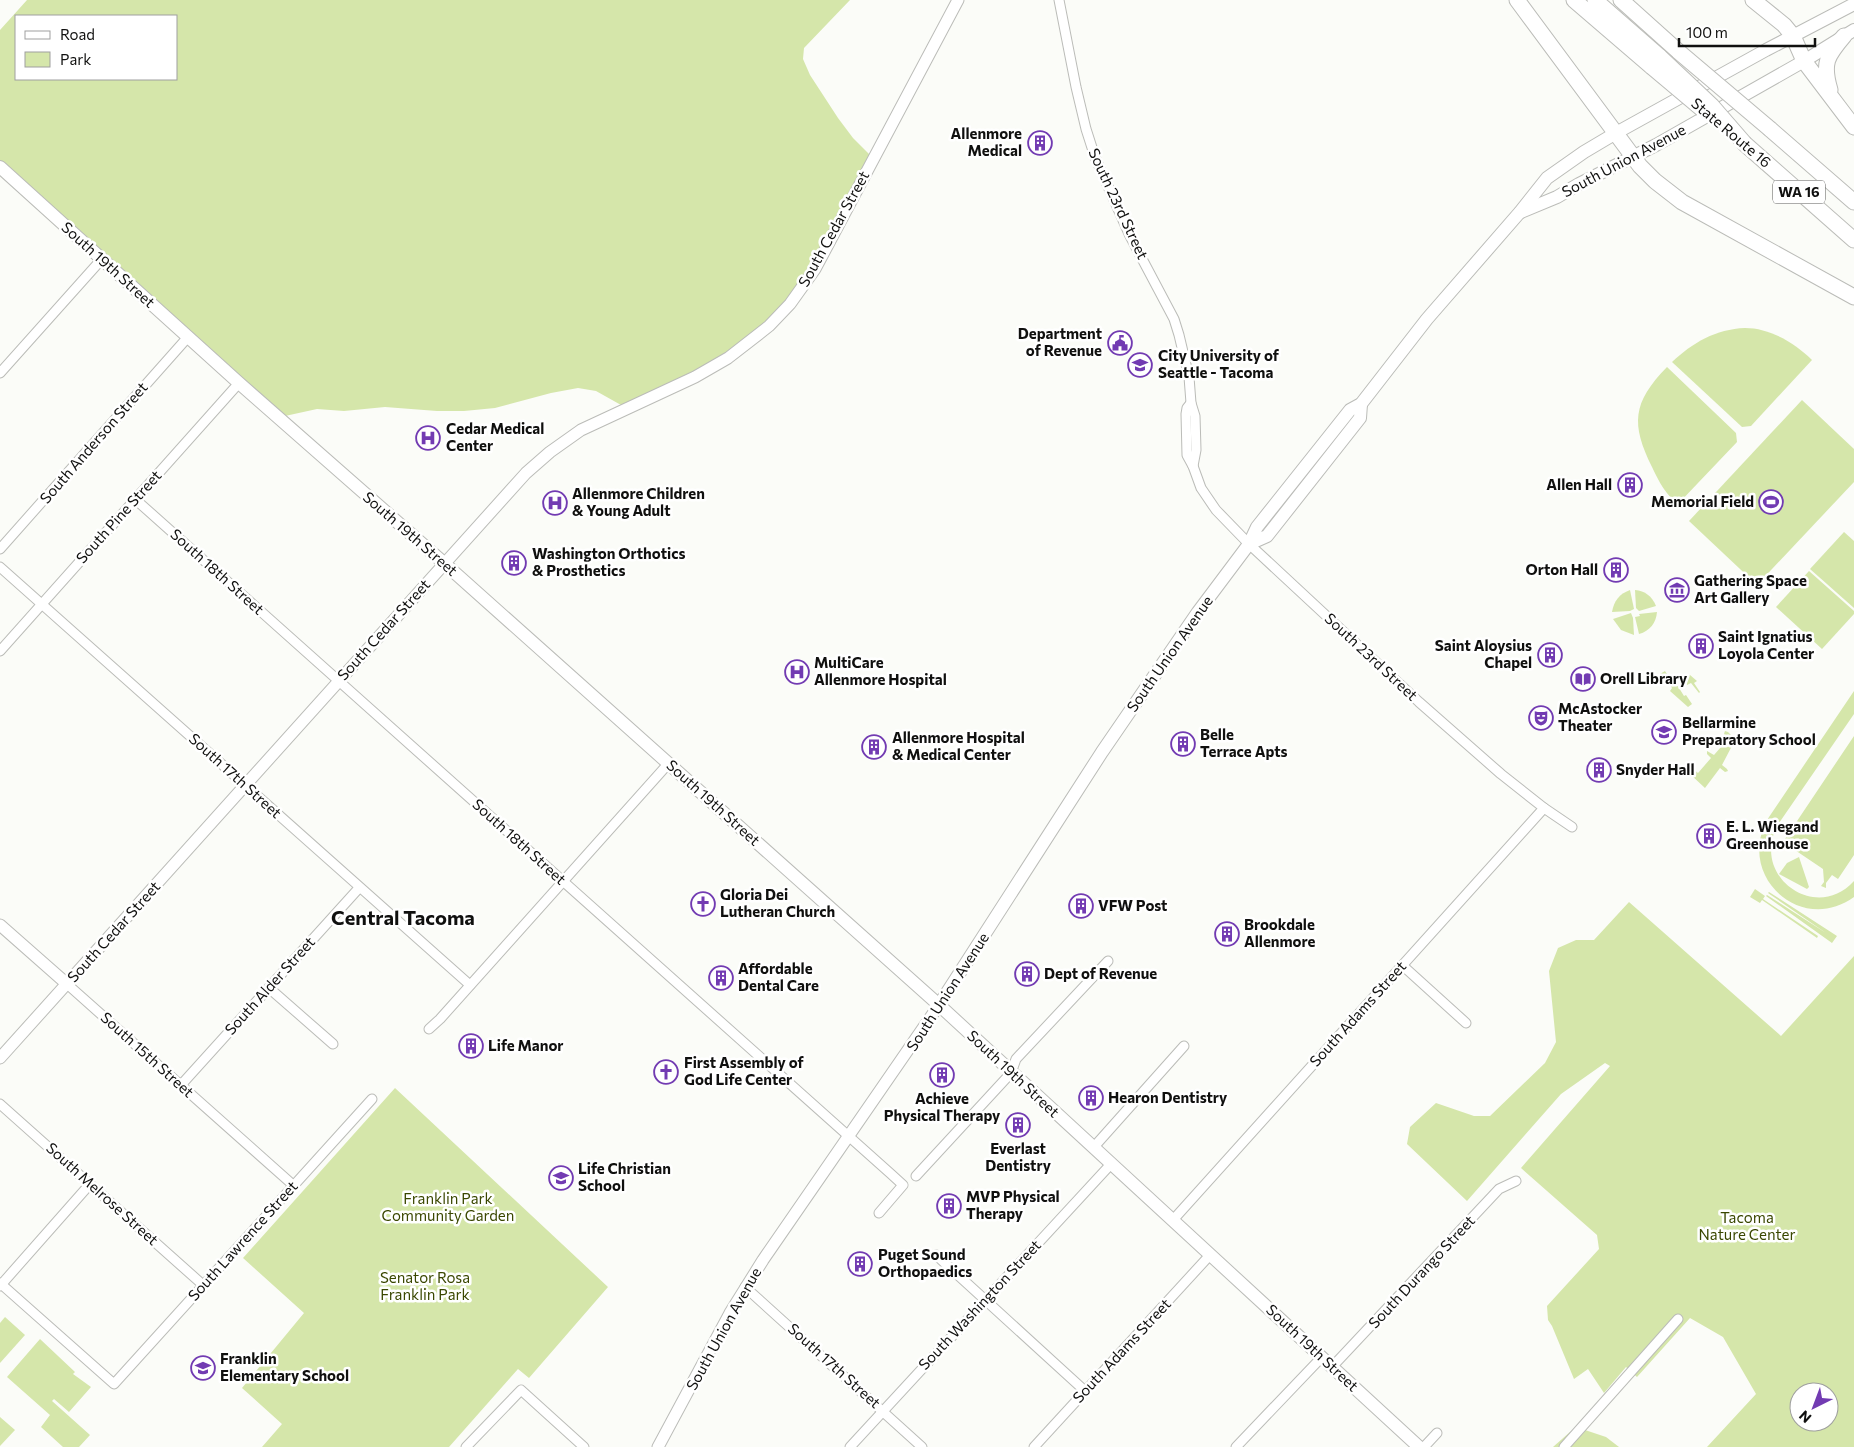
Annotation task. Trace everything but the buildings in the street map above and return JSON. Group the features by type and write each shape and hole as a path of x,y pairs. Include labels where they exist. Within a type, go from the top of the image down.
{"highway":[{"path":"1517,0 1633,156 1655,181 1682,202 1854,297"},
{"name":"WA 16","path":"1574,0 1656,62"},
{"path":"1595,0 1656,62"},
{"name":"State Route 16","path":"1621,0 1854,202"},
{"path":"1753,0 1793,36 1804,61 1854,127"},
{"path":"1833,99 1826,75 1827,62 1831,51 1849,33"},
{"name":"State Route 16","path":"1656,62 1854,240"}],"main road":[{"name":"South Cedar Street","path":"0,1058 514,486 550,452 581,430 695,377 728,358 769,326 784,310 815,270 958,0"},
{"name":"South Union Avenue","path":"658,1447 746,1287 939,1005 1107,744 1198,612 1249,544 1257,527 1345,416 1350,410 1361,404 1427,319 1547,178 1584,152 1616,133 1854,4"},
{"name":"South Union Avenue","path":"1520,212 1557,197 1633,156 1804,61 1849,33"},
{"name":"South 19th Street","path":"0,167 238,383 445,564 939,1005 1419,1447"},
{"name":"South 15th Street","path":"0,925 67,984"}],"street":[{"name":"South 23rd Street","path":"1059,0 1076,87 1090,143 1111,195 1174,319 1189,377 1191,403 1194,409 1196,450 1193,466 1201,488 1208,500 1249,544 1419,702 1482,758 1544,808 1572,827"},
{"path":"0,373 101,260"},
{"name":"South Anderson Street","path":"0,550 188,337"},
{"name":"South Pine Street","path":"0,651 238,383"},
{"name":"South 18th Street","path":"135,499 903,1185 879,1213"},
{"name":"South 17th Street","path":"0,567 470,985"},
{"path":"429,1029 668,764"},
{"name":"South Adams Street","path":"1173,1220 1544,808"},
{"name":"South Alder Street","path":"181,1085 359,888"},
{"path":"916,1176 1011,1073 1016,1059 1108,961"},
{"path":"1402,964 1466,1023"},
{"name":"South 15th Street","path":"67,984 293,1185"},
{"path":"269,988 333,1044"},
{"path":"1093,1148 1184,1046"},
{"name":"South Lawrence Street","path":"0,1284 114,1384 372,1099"},
{"name":"South Melrose Street","path":"0,1104 203,1285"},
{"name":"South Washington Street","path":"850,1447 882,1410 1111,1164"},
{"name":"South Durango Street","path":"1332,1368 1499,1189 1516,1182"},
{"path":"0,1284 90,1184"},
{"path":"936,1255 1085,1391"},
{"name":"South Adams Street","path":"1034,1447 1210,1255"},
{"name":"South 17th Street","path":"746,1287 922,1447"},
{"path":"1564,1447 1678,1319"},
{"path":"1236,1447 1321,1358"},
{"path":"466,1447 520,1390 584,1447"},
{"path":"1424,1447 1437,1433"}],"green space":[{"path":"27,0 850,0 804,48 803,59 810,75 838,118 853,138 874,159 800,291 728,358 621,405 596,391 578,388 495,408 464,411 385,407 344,411 317,409 285,416 0,167 0,30"},
{"path":"1745,328 1764,331 1782,338 1790,342 1812,360 1751,426 1742,427 1672,362 1705,338 1724,331"},
{"path":"1667,367 1736,433 1737,442 1678,504 1666,492 1657,478 1645,452 1638,426 1638,414 1641,403 1655,380"},
{"name":"Memorial Field","path":"1802,400 1854,449 1854,482 1757,585 1689,521"},
{"path":"1844,532 1854,541 1854,608 1810,569"},
{"path":"1809,571 1854,611 1854,614 1822,649 1776,607"},
{"path":"1630,590 1634,609 1612,612 1618,598"},
{"path":"1635,590 1648,595 1656,606 1639,611 1636,608"},
{"path":"1657,612 1652,626 1639,634 1635,617 1640,616 1639,614"},
{"path":"1631,613 1634,635 1621,630 1613,619"},
{"path":"1665,671 1668,676 1671,675 1684,696 1686,695 1692,704 1688,707 1670,691 1672,688 1665,677 1663,678 1660,674"},
{"path":"1690,675 1697,681 1694,683 1699,693 1691,683 1687,685 1684,679"},
{"path":"1854,691 1854,714 1777,826 1771,845 1773,862 1780,877 1792,888 1806,896 1822,897 1839,893 1854,881 1854,897 1833,907 1813,909 1794,904 1778,893 1766,878 1760,859 1760,838 1769,817"},
{"path":"1725,731 1741,745 1734,742 1722,765 1728,771 1725,772 1720,768 1705,788 1690,774 1690,771 1692,768 1698,773 1711,758 1707,751 1714,755 1728,739 1724,734"},
{"path":"1854,736 1854,855 1838,879 1832,875 1826,883 1826,888 1821,886 1824,882 1823,869 1783,842"},
{"path":"1799,857 1809,887 1807,889 1779,874 1787,863"},
{"path":"1755,889 1765,896 1763,899 1818,936 1817,938 1762,900 1760,903 1750,897"},
{"path":"1769,892 1837,936 1832,943 1766,896 1826,933"},
{"name":"Tacoma Nature Center","path":"1629,902 1781,1036 1854,956 1854,1447 1707,1447 1756,1394 1723,1337 1690,1318 1637,1377 1626,1367 1604,1393 1588,1369 1574,1379 1548,1320 1547,1306 1599,1249 1597,1235 1521,1168 1610,1066 1605,1063 1561,1094 1467,1201 1407,1144 1410,1127 1436,1103 1474,1116 1490,1116 1545,1063 1556,1042 1549,971 1558,948 1576,940 1594,940"},
{"name":"Senator Rosa Franklin Park","path":"395,1088 608,1287 529,1378 518,1369 449,1447 262,1447 282,1424 242,1388 304,1313 243,1258"},
{"path":"5,1317 25,1335 0,1363 0,1323"},
{"path":"40,1339 75,1372 73,1374 91,1387 69,1412 54,1399 52,1401 90,1435 79,1447 63,1447 41,1427 50,1415 7,1377"},
{"path":"0,1417 15,1430 0,1446"},
{"path":"1585,1430 1606,1437 1619,1447 1553,1447 1570,1432"}],"place":[{"name":"Allenmore Medical","path":"1040,143"},
{"name":"Department of Revenue","path":"1120,343"},
{"name":"City University of Seattle - Tacoma","path":"1140,365"},
{"name":"Cedar Medical Center","path":"428,438"},
{"name":"Allen Hall","path":"1630,485"},
{"name":"Memorial Field","path":"1771,502"},
{"name":"Allenmore Children & Young Adult","path":"555,503"},
{"name":"Washington Orthotics & Prosthetics","path":"514,563"},
{"name":"Orton Hall","path":"1616,570"},
{"name":"Gathering Space Art Gallery","path":"1677,590"},
{"name":"Saint Ignatius Loyola Center","path":"1701,646"},
{"name":"Saint Aloysius Chapel","path":"1550,655"},
{"name":"MultiCare Allenmore Hospital","path":"797,672"},
{"name":"Orell Library","path":"1583,679"},
{"name":"McAstocker Theater","path":"1541,718"},
{"name":"Bellarmine Preparatory School","path":"1664,732"},
{"name":"Belle Terrace Apts","path":"1183,744"},
{"name":"Allenmore Hospital & Medical Center","path":"874,747"},
{"name":"Snyder Hall","path":"1599,770"},
{"name":"E. L. Wiegand Greenhouse","path":"1709,836"},
{"name":"Gloria Dei Lutheran Church","path":"703,904"},
{"name":"VFW Post","path":"1081,906"},
{"name":"Brookdale Allenmore","path":"1227,934"},
{"name":"Dept of Revenue","path":"1027,974"},
{"name":"Affordable Dental Care","path":"721,978"},
{"name":"Life Manor","path":"471,1046"},
{"name":"First Assembly of God Life Center","path":"666,1072"},
{"name":"Achieve Physical Therapy","path":"942,1075"},
{"name":"Hearon Dentistry","path":"1091,1098"},
{"name":"Everlast Dentistry","path":"1018,1125"},
{"name":"Life Christian School","path":"561,1178"},
{"name":"MVP Physical Therapy","path":"949,1206"},
{"name":"Puget Sound Orthopaedics","path":"860,1264"},
{"name":"Franklin Elementary School","path":"203,1368"}],"district":[{"name":"Central Tacoma","path":"403,918"}],"park label":[{"name":"Franklin Park Community Garden","path":"448,1208"}]}
